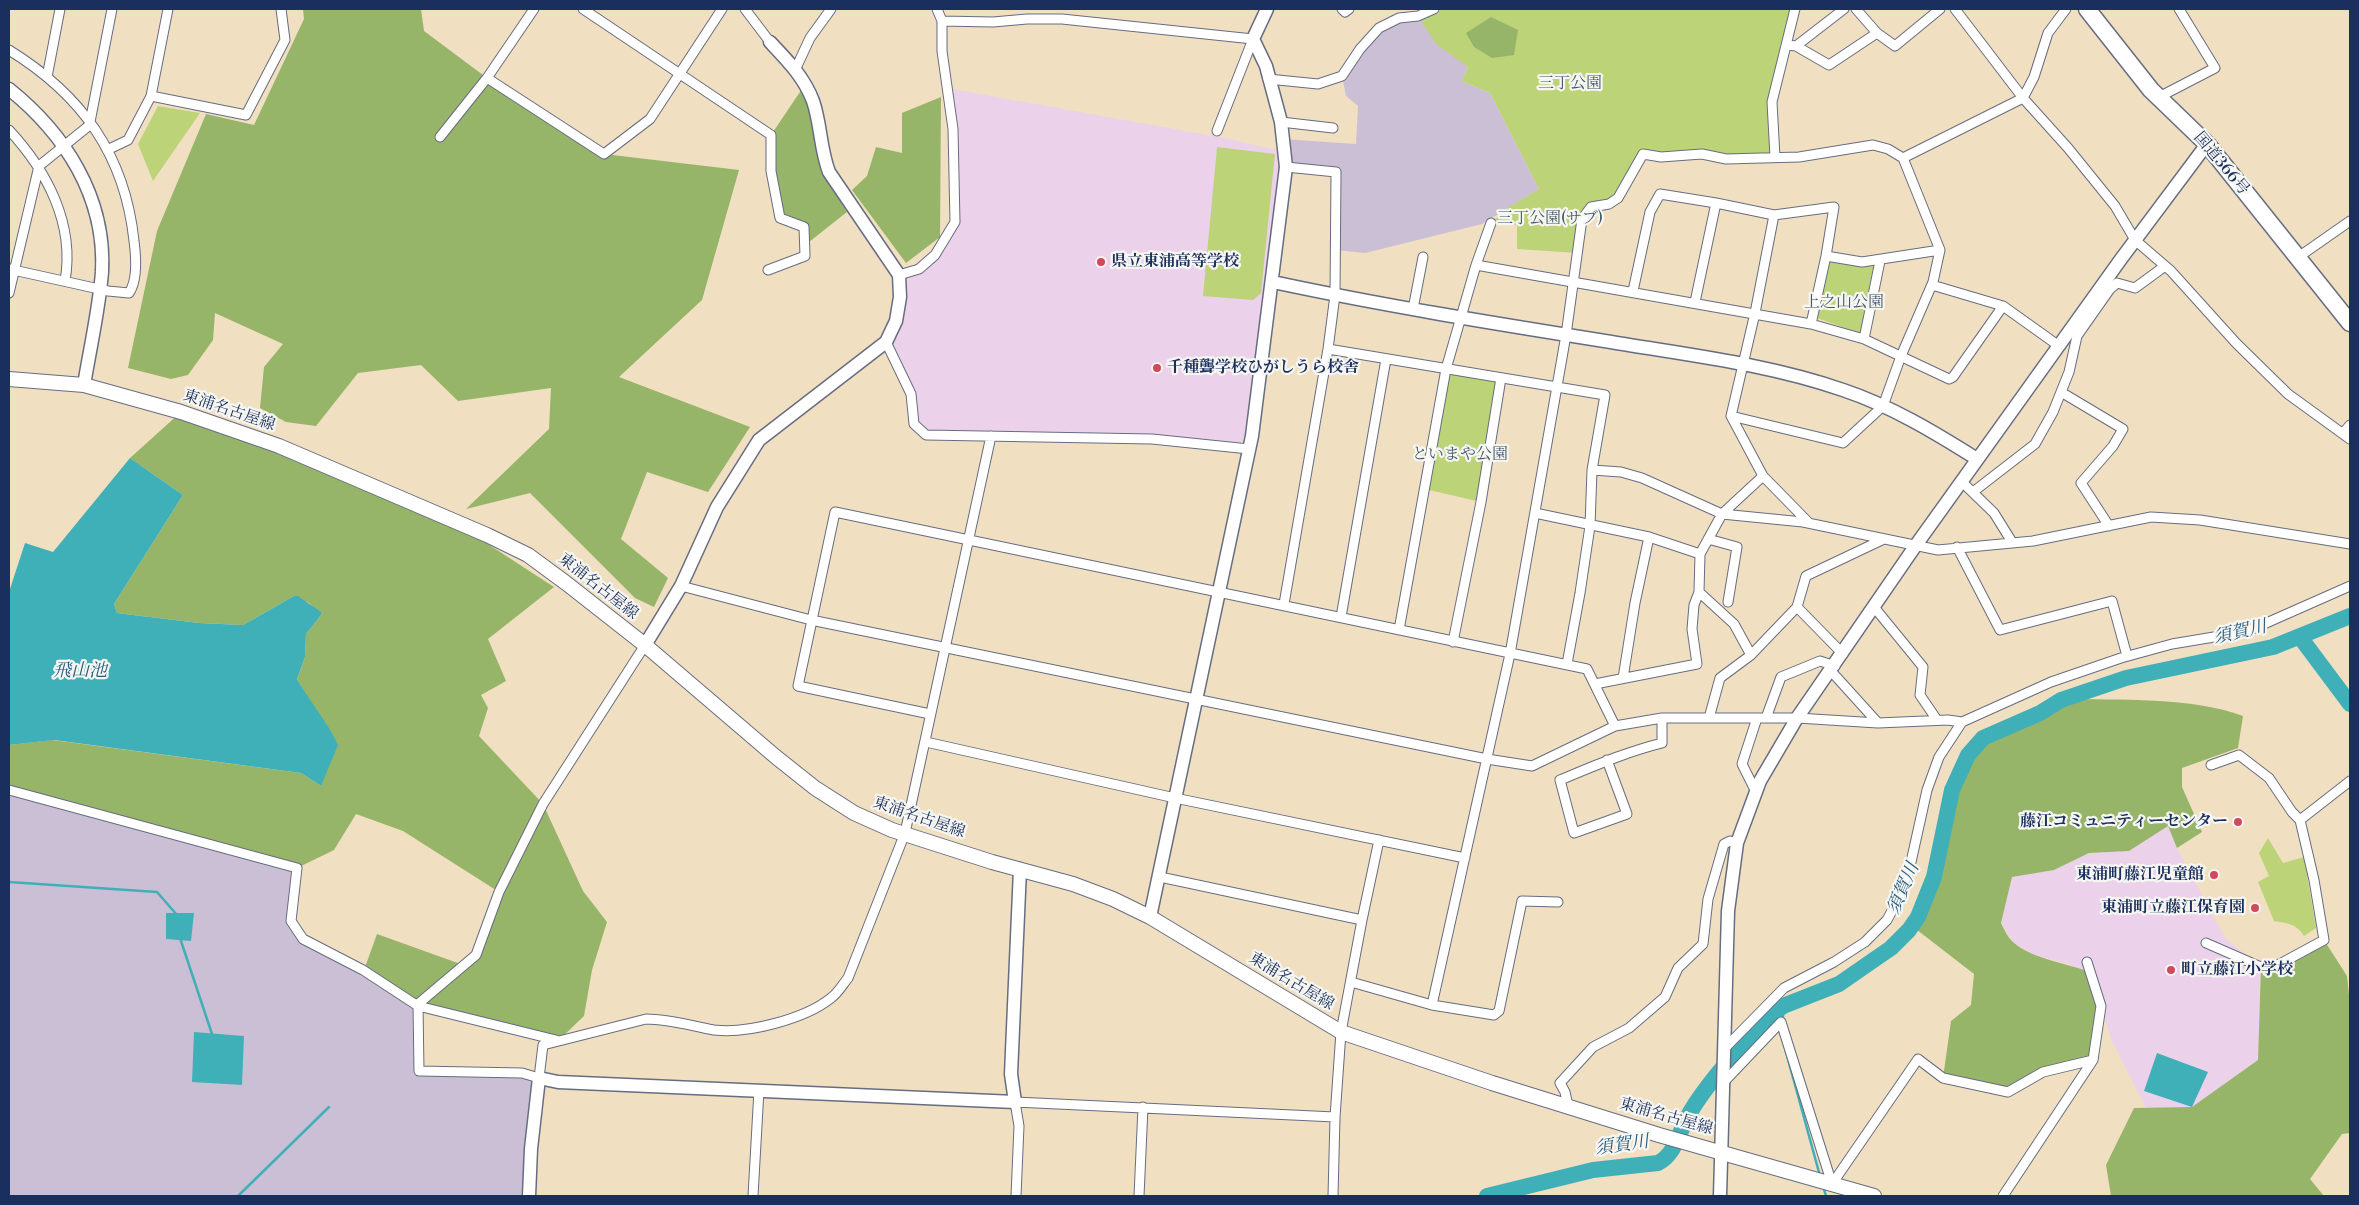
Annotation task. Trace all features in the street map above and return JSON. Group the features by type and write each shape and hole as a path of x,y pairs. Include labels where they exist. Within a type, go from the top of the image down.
{"highway":[{"name":"国道366号","path":"2087,9 2159,97 2207,144 2350,323"}],"main road":[{"name":"東浦名古屋線","path":"9,379 84,386 181,412 278,446 487,535 528,555 644,645 814,788 854,813 892,830 992,862 1073,884 1150,916 1341,1032 1492,1083 1659,1134 1874,1196"}],"street":[{"path":"47,77 60,9"},
{"path":"9,293 11,269 39,166 90,123 112,9"},
{"path":"107,150 128,140 151,96 168,9"},
{"path":"151,96 246,115 285,40 280,9"},
{"path":"440,137 487,78 534,9"},
{"path":"583,9 771,135 771,171 780,218 804,227 805,256 768,270"},
{"path":"487,78 604,154 650,118 722,9"},
{"path":"745,9 770,42 796,68 813,101 822,155 829,172 899,276 900,297 896,321 886,342 759,440 717,506 681,586 543,804 499,892 476,955 418,1006 419,1071 522,1073 558,1082 1335,1117"},
{"path":"796,68 810,38 831,9"},
{"path":"899,276 919,269 935,255 955,222 953,129 942,51 942,21 937,9"},
{"path":"1216,131 1267,9"},
{"path":"1342,9 1345,12 1349,9"},
{"path":"1268,79 1318,84 1342,76 1360,48 1379,28 1399,18 1418,16 1434,9"},
{"path":"1775,158 1772,102 1791,45 1795,9"},
{"path":"1791,45 1844,9"},
{"path":"1856,9 1877,32 1895,46 1940,9"},
{"path":"1954,9 2023,98 2068,148 2115,206 2135,240 2165,266 2288,394 2347,436 2350,426"},
{"path":"1903,158 2023,98 2034,77 2046,38 2066,9"},
{"path":"2159,97 2215,68 2179,9"},
{"path":"942,21 1062,19 1253,39"},
{"path":"1791,45 1829,65 1877,32"},
{"path":"1150,916 1160,877 1249,449 1273,282 1286,167 1281,122 1266,66 1253,39"},
{"path":"9,50 47,77 83,112 107,150 126,192 132,217 135,251 134,286 129,293 99,289 11,269"},
{"path":"9,89 35,110 65,144 80,170 96,221 101,248 99,289 84,386"},
{"path":"1281,122 1333,128"},
{"path":"9,130 39,166 55,198 65,230 68,256 65,282"},
{"path":"1720,1196 1728,911 1737,843 1756,792 1797,718 1843,654 1916,545 2135,240 2207,144"},
{"path":"1432,1005 1510,654 1566,335 1582,219 1590,207 1609,204 1618,198 1643,154 1661,157 1702,154 1726,159 1775,158 1799,157 1873,145 1888,149 1903,158 1940,250 1932,285 1901,356 1883,406 1843,443 1731,416"},
{"path":"1284,604 1328,349 1334,295 1336,172 1286,167"},
{"path":"1633,291 1650,212 1660,194 1774,214 1834,207 1826,256 1811,324"},
{"path":"1695,302 1716,203"},
{"path":"1774,214 1755,312 1731,416 1764,476 1809,523"},
{"path":"2297,258 2350,221"},
{"path":"1399,630 1446,369 1476,265 1491,223"},
{"path":"1826,256 1862,262 1880,261 1940,250"},
{"path":"1413,309 1423,257"},
{"path":"1864,339 1880,261"},
{"path":"1476,265 1755,312 1811,324 1864,339 1949,379 2003,306"},
{"path":"1973,492 2035,444 2053,412 2061,392 2077,336 2110,288 2117,283 2135,288 2165,266"},
{"path":"1273,282 1461,318 1742,363 1815,380 1883,406 1928,428 1977,459"},
{"path":"1932,285 2003,306 2059,346"},
{"path":"886,342 910,394 914,424 926,435 1152,439 1249,449"},
{"path":"1328,349 1605,395 1592,470 1590,526 1567,664"},
{"path":"1341,617 1386,359"},
{"path":"1453,642 1482,502 1501,378"},
{"path":"2061,392 2123,429 2113,446 2081,483 2109,526"},
{"path":"529,1196 531,1149 543,1045 646,1019 657,1019 717,1030 743,1029 773,1024 811,1010 832,998 848,978 905,833 991,436"},
{"path":"1592,470 1621,472 1642,478 1722,514 1809,523 1938,550 2012,542 2151,518 2200,520 2350,544"},
{"path":"1595,684 1697,664 1692,629 1694,605 1699,592 1700,554 1722,514 1764,476"},
{"path":"1961,481 1994,513 2012,542"},
{"path":"930,714 798,686 835,512 969,541 1284,604 1453,642 1587,669 1615,726"},
{"path":"1535,513 1649,537 1700,554"},
{"path":"1623,678 1635,603 1649,537"},
{"path":"1708,539 1737,547 1728,602"},
{"path":"1709,718 1720,678 1751,655 1798,608 1806,576 1884,539"},
{"path":"1957,547 2000,630 2112,601 2127,656"},
{"path":"681,586 811,620 946,646 1487,759 1532,766 1615,726 1662,718 1797,718 1878,723 1937,720 1962,722 2051,682 2127,656 2172,644 2238,633 2255,628 2350,586"},
{"path":"1699,592 1734,624 1751,655"},
{"path":"1874,607 1922,667 1920,695 1937,720"},
{"path":"1798,608 1843,654"},
{"path":"1756,792 1742,764 1781,677 1820,661 1833,668 1878,723"},
{"path":"1607,760 1627,814 1574,833 1560,780 1625,752 1662,743 1662,718"},
{"path":"1725,1049 1784,988 1834,962 1865,942 1888,920 1901,894 1911,862 1928,790 1939,757 1962,722"},
{"path":"926,742 1175,798 1465,858"},
{"path":"2206,943 2261,967 2276,966 2324,940 2314,880 2300,820 2292,812 2269,778 2239,755 2211,765"},
{"path":"2300,820 2350,780"},
{"path":"9,790 297,868 291,921 303,938 363,970 418,1006 559,1040"},
{"path":"1333,1196 1335,1117 1341,1032 1379,840"},
{"path":"1568,1106 1566,1092 1560,1083 1593,1047 1629,1028 1665,997 1678,968 1703,944 1708,899 1720,854 1724,844 1730,841 1737,843"},
{"path":"1016,1196 1019,1114 1015,1102 1011,1074 1020,869"},
{"path":"1160,877 1362,920"},
{"path":"1352,982 1432,1005 1494,1014 1499,1011 1522,902 1558,902"},
{"path":"2003,1196 2093,1060 2101,1006 2087,962"},
{"path":"1723,1083 1780,1022 1825,1182"},
{"path":"1825,1182 1918,1059 1944,1078 2008,1092 2043,1072 2093,1060"},
{"path":"753,1196 759,1090"},
{"path":"1139,1196 1143,1107"}],"shaded area":[{"path":"1418,16 1468,67 1462,81 1490,93 1539,189 1482,224 1365,253 1335,250 1336,172 1286,167 1283,139 1356,144 1358,106 1346,96 1342,76 1379,28"},
{"name":"県立東浦高等学校","path":"947,88 1224,138 1285,152 1264,321 1245,436 1239,445 1159,434 926,435 914,424 911,394 886,342 899,275 919,269 955,222"},
{"path":"9,790 297,868 291,921 304,939 418,1006 419,1071 539,1078 529,1105 524,1196 9,1196"},
{"name":"町立藤江小学校","path":"2168,826 2177,848 2225,938 2261,967 2258,1060 2192,1107 2146,1108 2112,1041 2089,973 2068,964 2031,954 2013,942 2001,923 2012,876 2054,870 2089,853 2129,851"}],"green space":[{"path":"303,9 421,9 424,31 487,78 604,154 739,170 702,300 619,377 750,427 708,492 647,472 621,539 668,578 654,607 635,598 530,493 466,509 549,429 551,388 458,401 421,365 358,373 316,426 286,422 260,408 264,367 283,344 215,313 213,340 188,375 171,379 128,368 157,231 206,114 254,125 304,19"},
{"name":"三丁公園","path":"1434,9 1795,9 1772,102 1775,157 1643,155 1618,198 1591,207 1582,219 1577,253 1517,249 1517,225 1491,223 1509,207 1539,189 1490,93 1462,81 1468,67 1436,44 1418,16"},
{"path":"1491,17 1518,30 1514,55 1492,58 1474,47 1466,33"},
{"path":"802,89 816,131 821,171 847,212 809,242 804,227 780,218 771,135"},
{"path":"941,97 940,237 906,263 852,190 867,176 876,147 902,153 902,113"},
{"path":"158,106 200,113 153,181 138,144"},
{"path":"1217,147 1275,154 1261,293 1253,300 1203,296"},
{"name":"上之山公園","path":"1833,260 1860,267 1873,265 1875,268 1863,332 1859,333 1817,318 1829,262"},
{"name":"といまや公園","path":"1446,369 1501,378 1481,502 1425,489"},
{"path":"181,412 454,522 554,587 488,639 506,681 481,695 488,708 479,736 543,804 583,891 607,922 592,970 584,1016 559,1040 418,1006 364,970 377,934 466,966 499,892 403,831 356,814 334,850 297,868 9,790 9,745 52,740 301,773 321,786 310,702 297,679 305,657 306,634 321,615 309,603 294,596 243,625 199,623 117,613 114,604 183,495 130,458"},
{"path":"2063,699 2154,701 2201,705 2223,710 2243,716 2238,748 2182,768 2182,787 2202,832 2177,848 2168,826 2129,851 2089,853 2054,870 2012,877 2001,923 2009,938 2029,953 2089,972 2101,1006 2093,1060 2043,1072 2009,1092 1943,1078 1951,1021 1971,1005 1974,974 1912,926 1928,891 1940,853 1952,791 1984,737"},
{"path":"2268,838 2283,863 2304,857 2316,928 2304,936 2298,929 2287,923 2274,921 2258,882 2269,876 2259,853"},
{"path":"2324,940 2347,976 2350,1004 2350,1133 2342,1134 2310,1179 2324,1196 2111,1196 2106,1165 2134,1108 2192,1107 2258,1060 2261,967 2276,966"}],"water":[{"name":"飛山池","path":"130,458 183,495 114,604 117,613 199,623 243,625 294,596 298,596 321,612 321,615 306,634 305,657 297,679 338,745 321,786 301,773 54,740 9,745 9,592 25,543 53,552"},
{"path":"166,913 194,913 191,941 166,939"},
{"path":"194,1032 244,1036 242,1085 192,1082"},
{"path":"2157,1053 2208,1072 2192,1107 2144,1091"}],"waterway":[{"name":"須賀川","path":"1487,1196 1593,1170 1658,1163 1669,1155 1688,1116 1715,1076 1771,1015 1783,1006 1839,984 1891,948 1909,930 1918,917 1934,877 1952,790 1968,755 1983,738 2040,713 2061,700 2126,678 2273,647 2350,616"},
{"path":"2300,637 2350,704"},
{"path":"9,882 157,892 177,915"},
{"path":"180,938 212,1034"},
{"path":"1783,1006 1783,1021"},
{"path":"1783,1041 1820,1176"},
{"path":"238,1196 329,1107"},
{"path":"1823,1186 1826,1196"}],"place":[{"name":"県立東浦高等学校","path":"1101,262"},
{"name":"千種聾学校ひがしうら校舎","path":"1157,368"},
{"name":"藤江コミュニティーセンター","path":"2238,822"},
{"name":"東浦町藤江児童館","path":"2214,875"},
{"name":"東浦町立藤江保育園","path":"2255,908"},
{"name":"町立藤江小学校","path":"2171,970"}],"park label":[{"name":"三丁公園(サブ)","path":"1550,219"}]}
